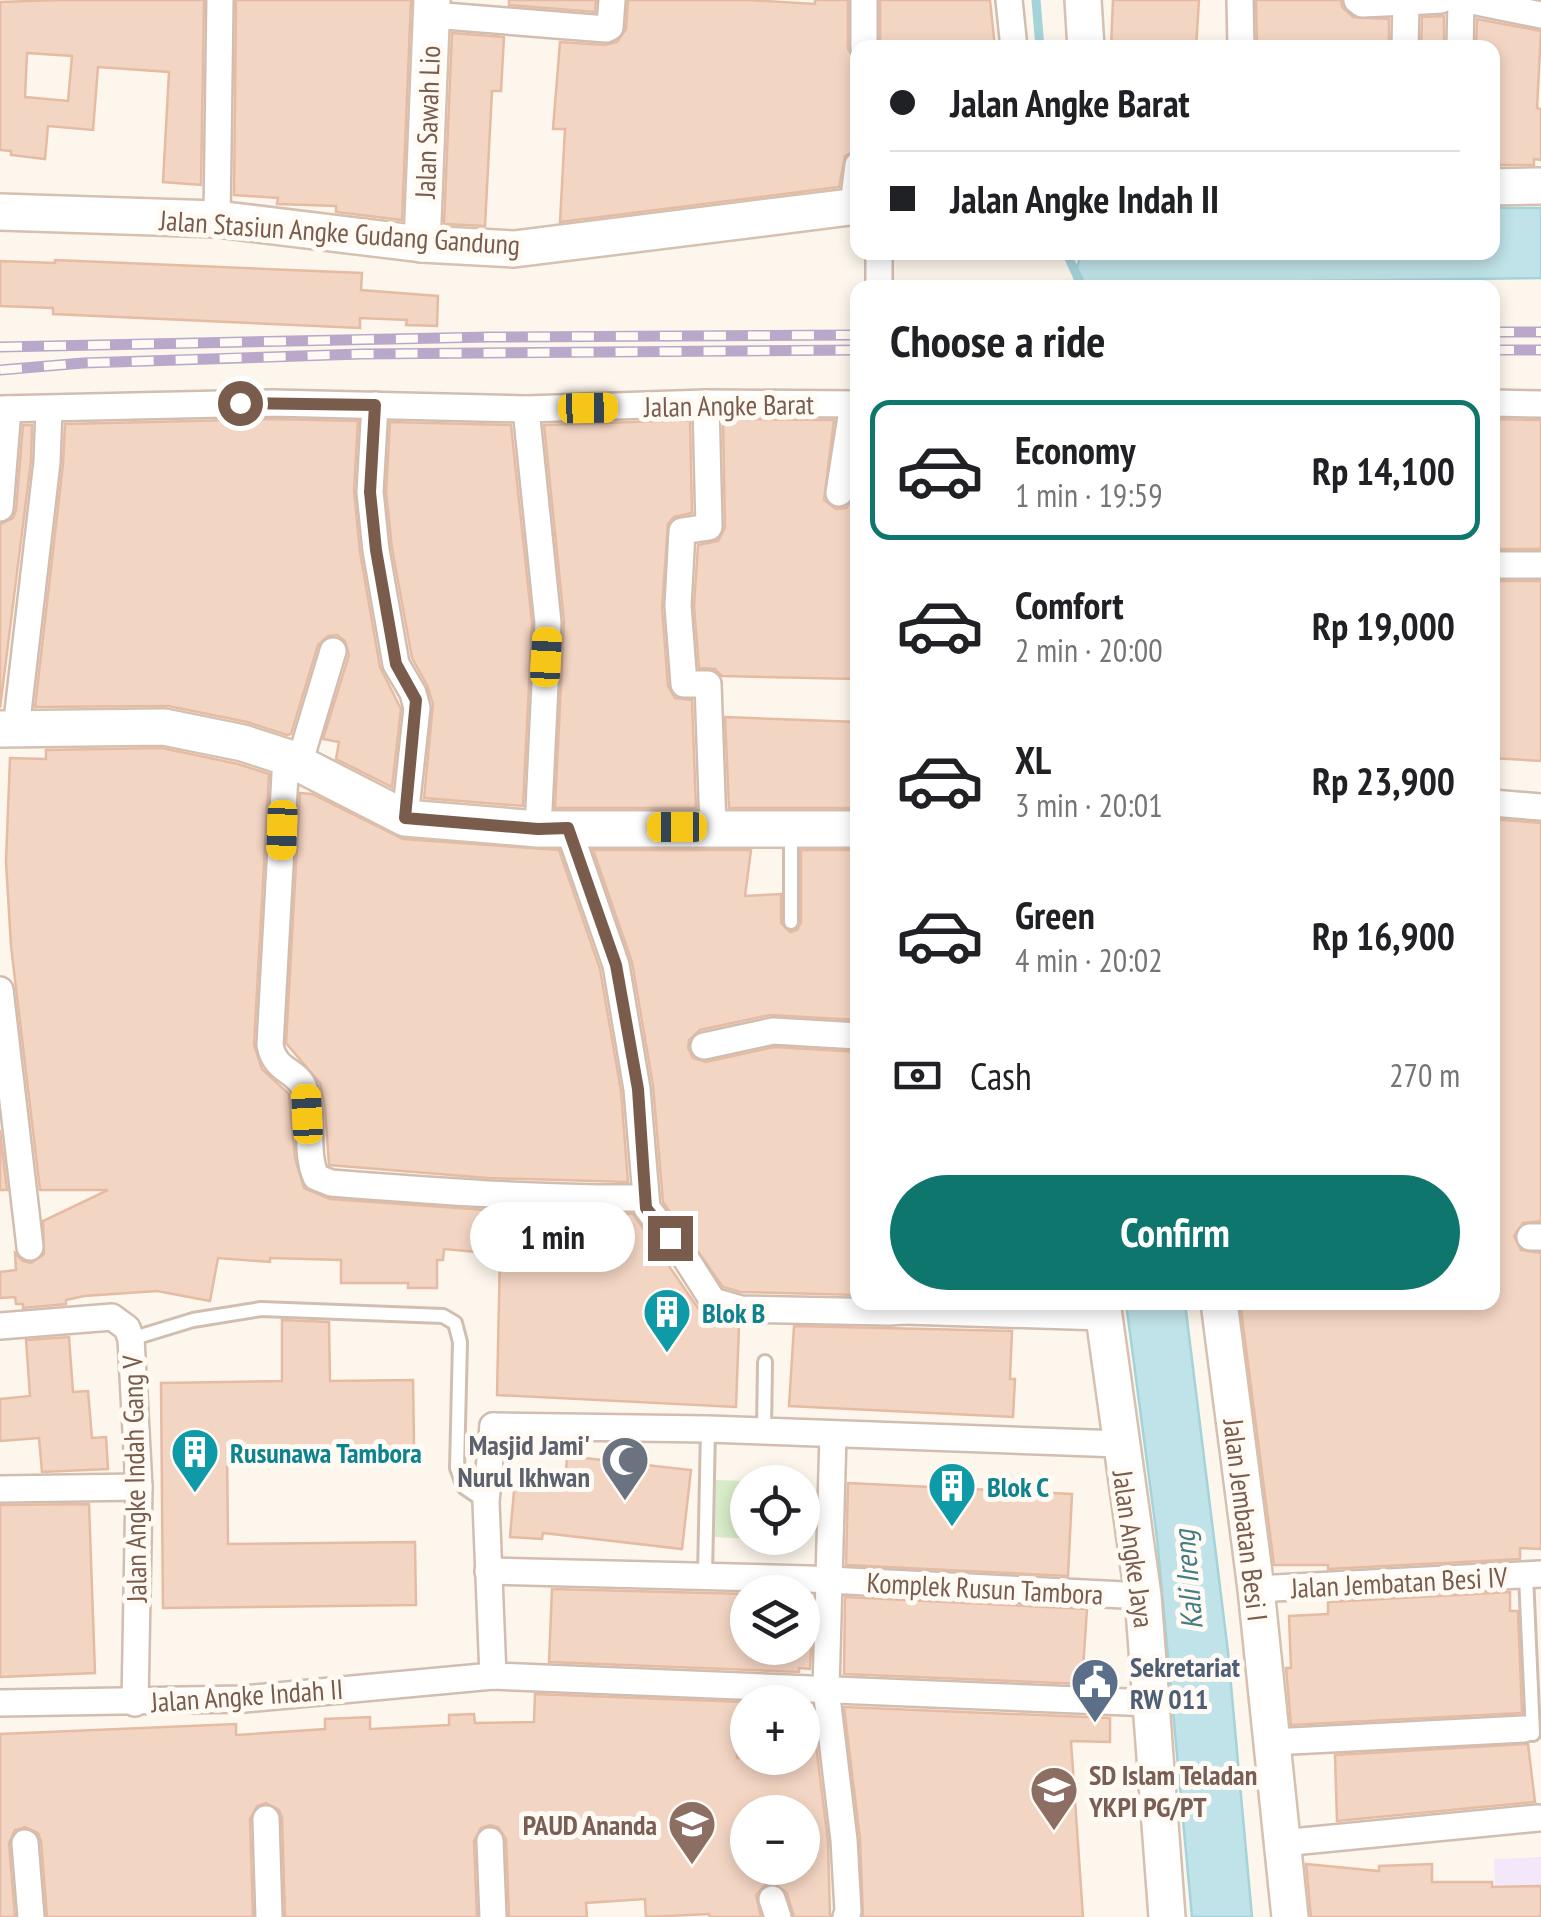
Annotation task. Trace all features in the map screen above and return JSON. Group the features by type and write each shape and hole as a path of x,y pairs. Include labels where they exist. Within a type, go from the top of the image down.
{"street":[{"path":"217,219 220,0"},
{"path":"432,8 606,29 610,26 612,0"},
{"path":"864,0 864,40"},
{"path":"1009,0 1013,40"},
{"path":"1083,0 1086,40"},
{"path":"1240,0 1241,40"},
{"path":"1357,0 1362,4 1441,0"},
{"path":"1461,40 1464,0 1541,15"},
{"path":"1406,2 1406,40"},
{"name":"Jalan Sawah Lio","path":"422,244 432,8"},
{"path":"1500,186 1541,186"},
{"name":"Jalan Stasiun Angke Gudang Gandung","path":"0,212 217,219 422,244 514,249 850,207"},
{"path":"706,403 709,528 682,531 678,606 684,684 708,684 714,826"},
{"name":"Jalan Angke Barat","path":"4,409 176,404 526,409 706,403 850,404"},
{"path":"1500,404 1541,404"},
{"path":"375,405 370,492 376,550 396,664 416,700 405,818"},
{"path":"0,508 4,409"},
{"path":"526,409 548,623 553,828 616,965 638,1089 644,1198 650,1216 718,1303 741,1309 850,1308"},
{"path":"48,410 47,462 8,729 164,727 243,743 292,761 405,818 553,828 850,828"},
{"path":"839,493 850,432"},
{"path":"1500,566 1541,565"},
{"path":"334,650 292,761 270,1045 275,1061 300,1081 306,1094 316,1177 331,1183 470,1194 644,1198"},
{"path":"1500,804 1541,807"},
{"path":"0,990 6,1107 30,1247"},
{"path":"704,1046 772,1031 850,1036"},
{"name":"Jalan Angke Jaya","path":"1102,1310 1143,1596 1167,1917"},
{"name":"Jalan Jembatan Besi I","path":"1220,1310 1256,1589 1290,1917"},
{"name":"Jalan Angke Indah Gang V","path":"0,1326 112,1317 127,1328 132,1339 139,1488 135,1702"},
{"path":"1120,1444 493,1424 486,1502 493,1676 1152,1703"},
{"name":"Komplek Rusun Tambora","path":"834,1434 826,1689 844,1840 846,1917"},
{"path":"0,1489 139,1488"},
{"path":"488,1572 827,1580"},
{"name":"Jalan Jembatan Besi IV","path":"1256,1589 1533,1575"},
{"name":"Komplek Rusun Tambora","path":"827,1580 1143,1596"},
{"name":"Jalan Angke Indah II","path":"0,1703 244,1698 493,1676"},
{"path":"1272,1742 1529,1731"},
{"path":"1282,1843 1538,1818"},
{"path":"266,1820 269,1917"},
{"path":"490,1841 493,1917"},
{"path":"25,1842 31,1917"}],"lane":[{"path":"791,922 792,828"},
{"path":"132,1339 193,1320 261,1308 443,1316 456,1322 460,1342 457,1468 464,1486 486,1502"},
{"path":"764,1432 765,1362"},
{"path":"704,1576 708,1430"},
{"path":"1529,1731 1533,1575"}],"shaded area":[{"path":"1541,1857 1541,1917 1496,1917 1494,1859"}],"green space":[{"path":"715,1480 730,1480 730,1538 713,1537"}],"water":[{"path":"1500,208 1541,208 1541,278 1075,280 1079,260 1500,260"},
{"name":"Kali Ireng","path":"1127,1310 1186,1310 1228,1652 1252,1917 1192,1917 1157,1538"}],"building":[{"path":"204,0 201,185 163,182 169,72 98,67 93,130 48,126 45,159 0,150 0,2","holes":["27,53 72,56 68,101 25,97"]},
{"path":"236,0 411,0 402,220 336,212 336,206 277,204 278,198 234,195"},
{"path":"509,0 596,0 595,12 509,5"},
{"path":"628,0 815,4 815,0 848,0 850,153 845,156 839,187 560,222 565,129 553,129 560,42 605,45 617,42 626,29"},
{"path":"880,0 990,0 994,40 880,40"},
{"path":"1113,0 1199,0 1196,40 1111,40"},
{"path":"1256,0 1341,0 1342,7 1353,17 1389,19 1389,40 1257,40"},
{"path":"1444,16 1444,40 1421,40 1422,17"},
{"path":"1477,19 1541,31 1537,108 1541,109 1541,160 1534,159 1534,165 1500,165 1500,40 1476,40"},
{"path":"452,33 504,37 501,91 492,91 485,226 444,224"},
{"path":"0,261 362,273 361,290 438,296 437,326 360,318 360,328 53,314 53,308 0,306"},
{"path":"723,419 834,420 824,500 836,509 846,508 850,503 850,679 722,676 715,669 699,668 694,606 698,545 718,541 725,528"},
{"path":"1500,419 1541,420 1541,549 1500,549"},
{"path":"690,420 692,513 674,517 668,524 662,607 668,686 675,698 692,700 696,808 555,808 564,621 544,425"},
{"path":"358,421 354,491 360,552 380,667 401,709 392,787 336,759 339,742 323,739 349,655 345,641 337,635 328,636 318,645 291,734 287,735 247,722 168,706 35,707 65,424"},
{"path":"390,422 511,425 532,623 523,806 424,798 433,704 412,658 392,548 386,492"},
{"path":"23,425 32,425 31,461 0,708 0,524 13,518 16,510"},
{"path":"1500,581 1541,581 1541,761 1500,758"},
{"path":"725,717 850,722 850,808 729,808"},
{"path":"162,748 269,774 254,1045 262,1069 289,1094 295,1158 304,1188 330,1199 486,1210 633,1214 700,1311 739,1325 736,1407 497,1395 500,1254 444,1249 443,1260 437,1260 437,1288 408,1288 408,1283 341,1283 341,1260 270,1258 270,1262 218,1258 210,1301 157,1291 84,1296 66,1300 66,1304 23,1308 23,1304 16,1304 15,1297 0,1298 0,1272 16,1270 15,1253 31,1263 44,1254 43,1221 108,1190 40,1190 11,946 6,862 10,758 46,759 46,750"},
{"path":"300,793 312,794 403,839 559,850 600,969 621,1091 628,1182 488,1178 329,1165 320,1083 286,1043"},
{"path":"1500,820 1541,823 1541,1221 1523,1223 1514,1236 1521,1250 1541,1253 1541,1549 1520,1548 1520,1559 1328,1569 1328,1565 1274,1565 1241,1310 1500,1310"},
{"path":"593,850 751,850 745,896 781,894 781,923 790,932 801,923 801,850 850,850 850,1020 770,1015 700,1030 689,1040 688,1048 693,1058 706,1062 774,1047 850,1052 850,1295 741,1292 723,1287 663,1202 653,1086 632,962"},
{"path":"0,1130 7,1190 0,1190"},
{"name":"Rusunawa Tambora","path":"282,1320 329,1322 330,1381 413,1380 414,1446 227,1448 228,1544 415,1542 416,1605 163,1608 161,1383 282,1381"},
{"path":"794,1326 1012,1331 1013,1417 789,1406"},
{"path":"69,1337 73,1392 88,1391 92,1438 106,1437 108,1469 42,1472 39,1438 0,1441 0,1399 30,1396 26,1340"},
{"name":"Masjid Jami' Nurul Ikhwan","path":"567,1456 691,1470 682,1549 543,1533 542,1539 510,1537 516,1468 566,1471"},
{"name":"Blok C","path":"848,1483 1072,1494 1068,1576 846,1565"},
{"path":"89,1504 95,1673 0,1677 0,1505"},
{"path":"552,1589 730,1594 730,1665 810,1665 810,1669 799,1668 799,1672 549,1662"},
{"path":"1510,1592 1510,1611 1518,1611 1522,1713 1291,1725 1286,1668 1291,1668 1289,1616 1328,1614 1328,1602"},
{"path":"845,1597 1087,1609 1082,1684 844,1674"},
{"path":"535,1694 730,1702 730,1775 820,1775 828,1841 830,1917 794,1917 787,1893 777,1885 820,1885 820,1795 730,1795 730,1885 765,1885 756,1895 761,1917 646,1917 645,1899 586,1903 587,1917 509,1917 506,1839 498,1827 490,1825 481,1828 474,1841 477,1917 285,1917 282,1818 279,1810 266,1803 257,1806 250,1819 253,1917 47,1917 41,1841 38,1833 25,1827 15,1830 9,1843 15,1917 0,1917 0,1734 236,1724 236,1735 325,1729 325,1719 370,1717 370,1729 449,1725 449,1715 474,1714 475,1723 534,1722"},
{"path":"844,1707 1110,1718 1110,1742 1071,1741 1083,1917 863,1917 860,1839"},
{"path":"1528,1744 1535,1802 1337,1821 1335,1755"},
{"path":"1306,1864 1379,1871 1379,1866 1432,1864 1432,1882 1541,1886 1541,1917 1311,1917"}],"waterway":[{"path":"1036,0 1039,40"},
{"path":"1070,260 1079,280"}],"railway":[{"path":"1500,332 1541,332"},
{"path":"0,347 490,337 850,335"},
{"path":"0,370 83,363 361,354 850,350"},
{"path":"1500,350 1541,350"}],"place":[{"name":"Blok B","path":"667,1354"},
{"name":"Rusunawa Tambora","path":"195,1494"},
{"name":"Masjid Jami' Nurul Ikhwan","path":"625,1502"},
{"name":"Blok C","path":"952,1528"},
{"name":"Sekretariat RW 011","path":"1095,1724"},
{"name":"SD Islam Teladan YKPI PG/PT","path":"1054,1832"},
{"name":"PAUD Ananda","path":"692,1866"}],"route":[{"path":"240,403 375,405 370,492 376,550 396,664 417,708 405,818 568,828 616,965 638,1089 646,1208 670,1238"}]}
